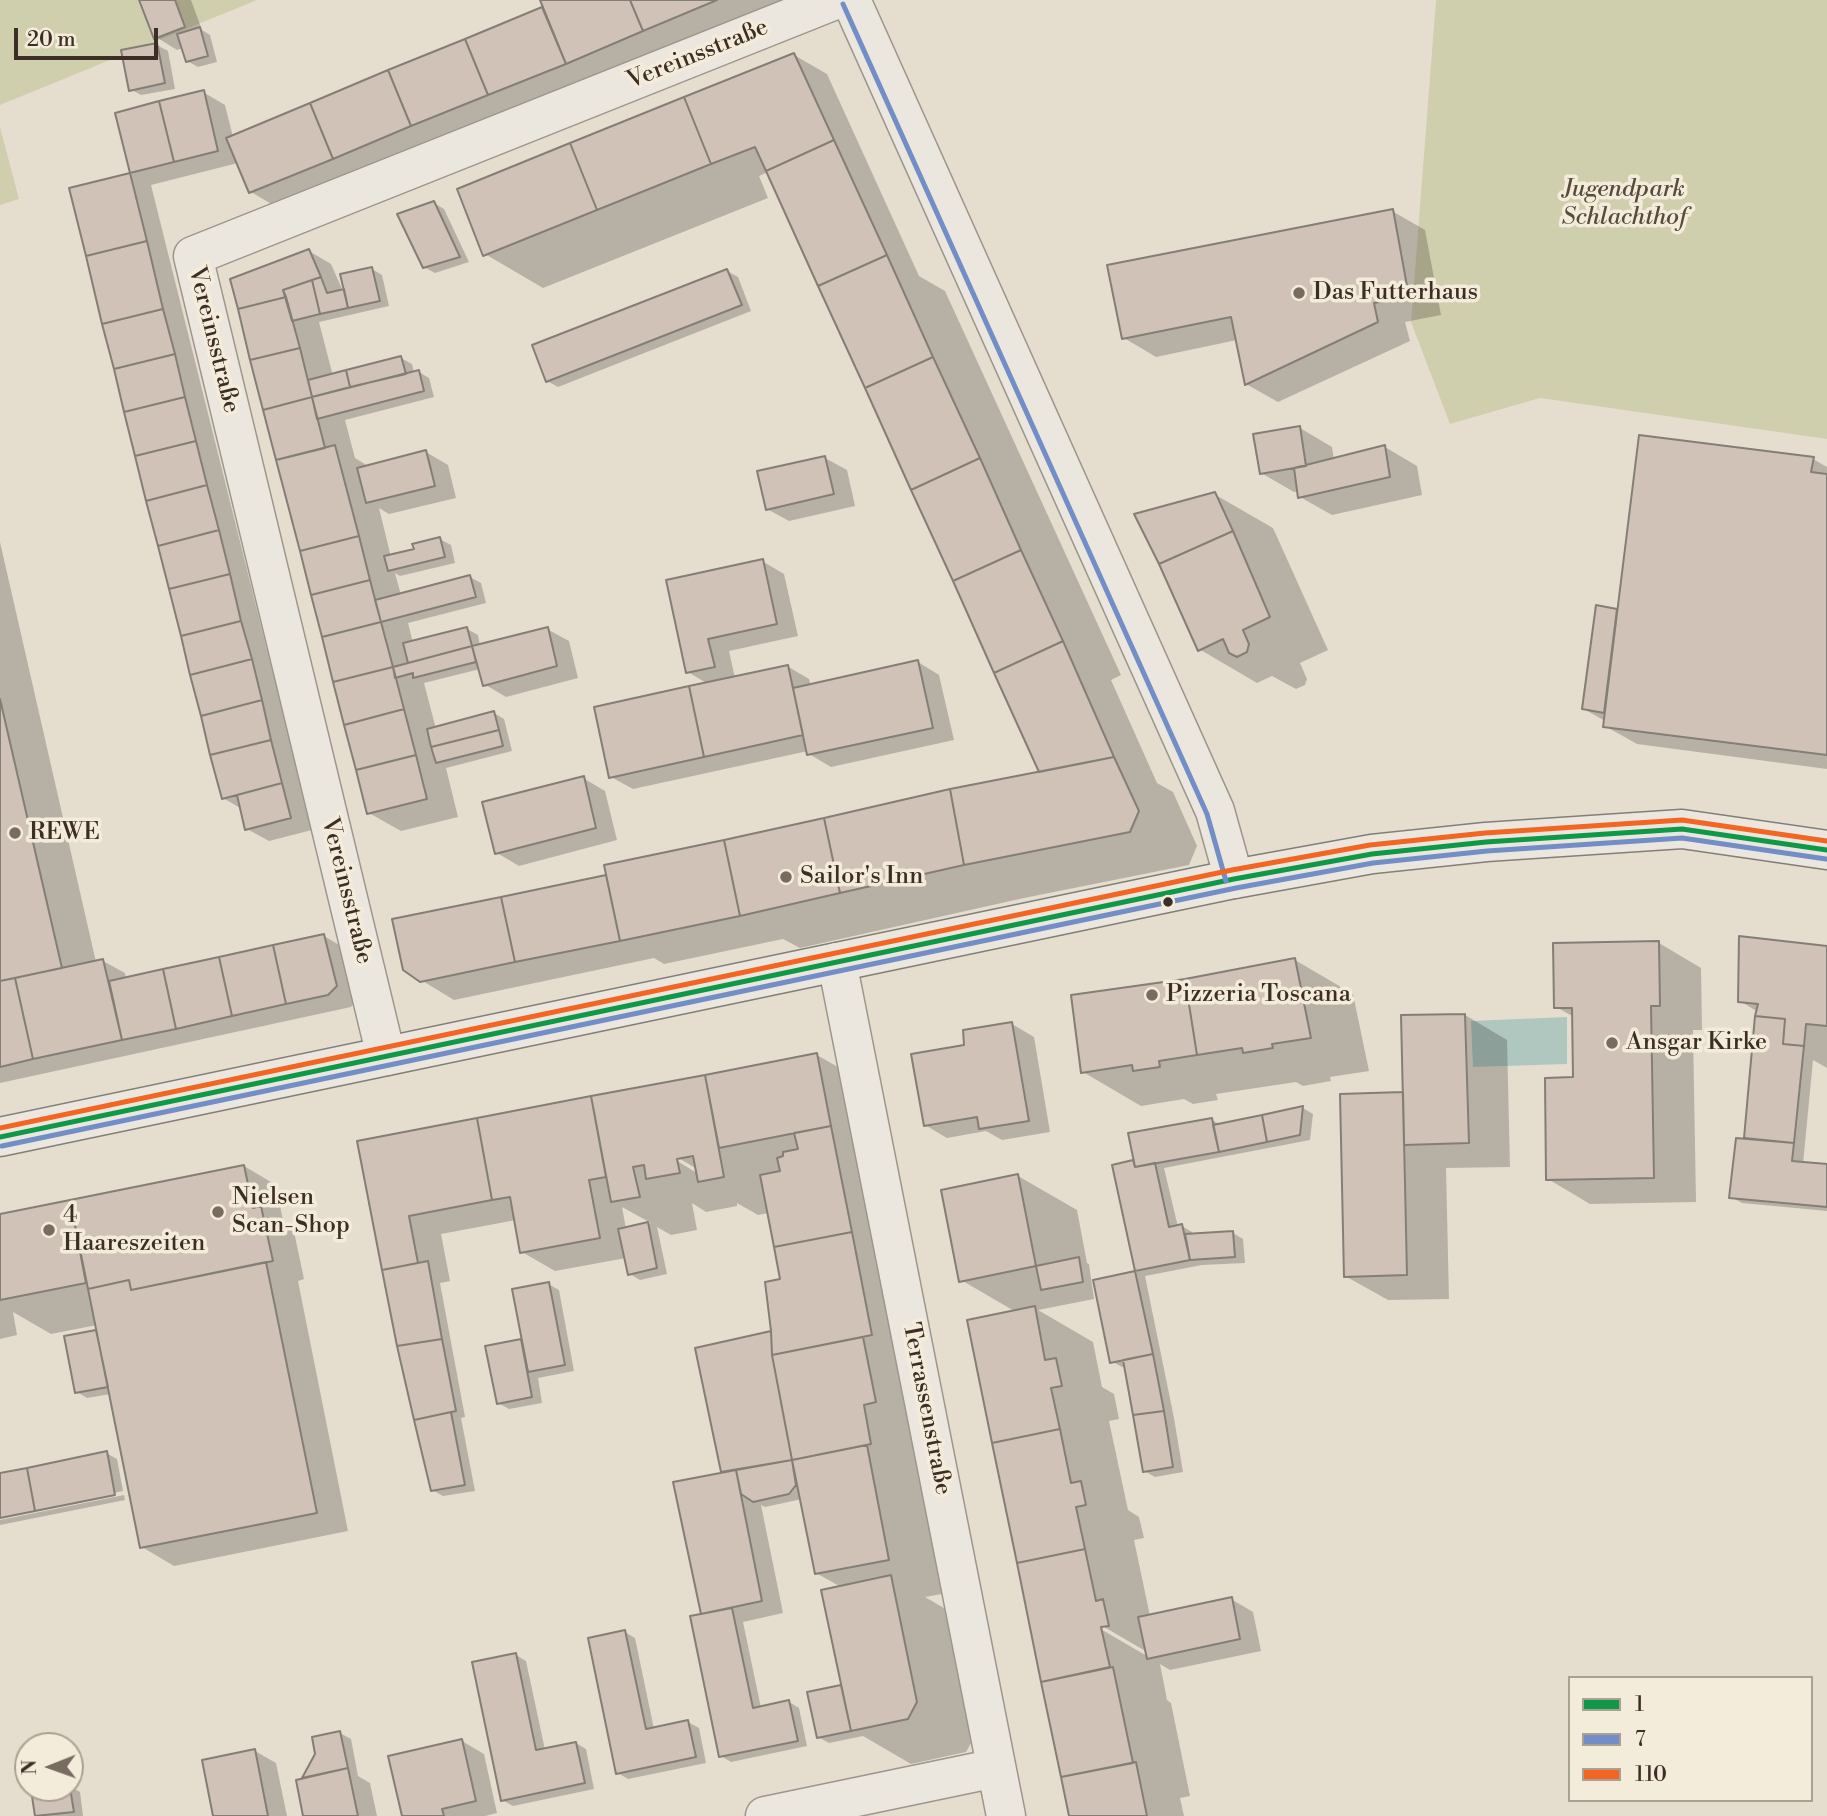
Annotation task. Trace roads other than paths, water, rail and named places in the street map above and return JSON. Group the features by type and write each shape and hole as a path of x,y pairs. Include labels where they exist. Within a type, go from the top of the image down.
{"street":[{"name":"Vereinsstraße","path":"386,1056 193,256 835,0"},
{"path":"851,0 1215,811 1234,879"},
{"path":"0,1137 1234,879 1372,854 1486,842 1682,829 1827,850"},
{"name":"Terrassenstraße","path":"837,962 1006,1816"},
{"path":"765,1816 996,1768"}],"water":[{"path":"1567,1017 1567,1064 1473,1067 1471,1021"}],"place":[{"name":"Das Futterhaus","path":"1299,293"},
{"name":"REWE","path":"15,833"},
{"name":"Sailor's Inn","path":"786,877"},
{"name":"Pizzeria Toscana","path":"1152,995"},
{"name":"Ansgar Kirke","path":"1612,1043"},
{"name":"Nielsen Scan-Shop","path":"218,1212"},
{"name":"4 Haareszeiten","path":"49,1230"}],"park label":[{"name":"Jugendpark Schlachthof","path":"1624,204"}]}
